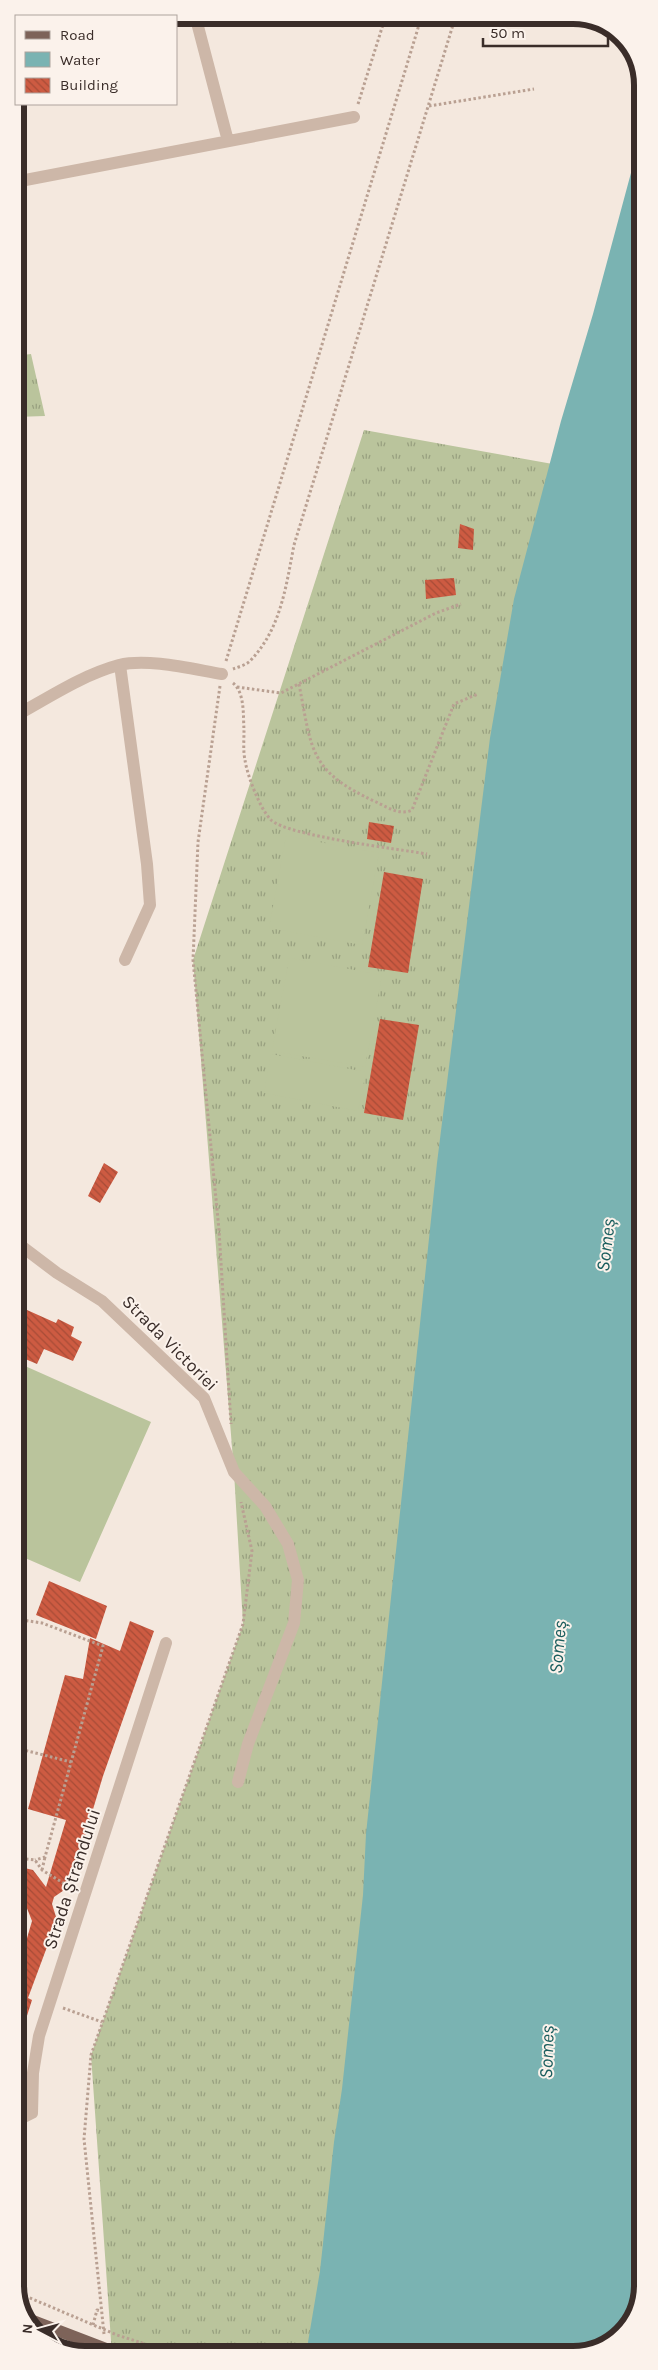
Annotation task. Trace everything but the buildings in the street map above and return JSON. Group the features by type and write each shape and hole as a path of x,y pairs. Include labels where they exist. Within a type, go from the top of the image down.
{"main road":[{"path":"38,2324 98,2346"}],"street":[{"path":"197,24 228,141"},
{"path":"24,180 354,117"},
{"path":"24,711 90,676 120,665 163,664 222,674"},
{"path":"120,665 147,864 150,905 125,960"},
{"name":"Strada Victoriei","path":"24,1248 57,1273 102,1301 204,1398 234,1472 265,1506 288,1544 298,1580 294,1623 248,1744 238,1782"},
{"name":"Strada Ștrandului","path":"24,2116 32,2113 33,2073 39,2036 166,1643"}],"path":[{"path":"354,117 383,24"},
{"path":"231,1433 219,1230 194,960 198,842 222,674 419,24"},
{"path":"222,674 249,662 270,632 282,606 294,545 453,24"},
{"path":"429,106 534,89"},
{"path":"237,687 281,693 436,613 461,604"},
{"path":"222,674 237,687 243,705 245,761 260,803 271,820 285,827 306,833 428,854"},
{"path":"299,684 309,735 317,760 331,777 358,794 395,811 406,813 412,810 454,704 478,694"},
{"path":"104,2338 84,2139 91,2056 243,1624 252,1551 240,1498"},
{"path":"24,1620 42,1623 103,1646 42,1870"},
{"path":"24,1750 71,1762"},
{"path":"24,1859 35,1860 45,1857"},
{"path":"35,1860 42,1870 84,1896"},
{"path":"50,2004 102,2022"},
{"path":"25,2296 93,2325 152,2346"},
{"path":"93,2325 97,2310 102,2311"}],"green space":[{"path":"31,354 45,416 24,417 24,355"},
{"path":"364,430 634,479 634,2293 631,2305 622,2322 607,2336 597,2342 573,2346 111,2346 91,2055 243,1624 234,1472 193,960"},
{"path":"286,836 379,853 362,945 269,928"},
{"path":"289,958 382,975 365,1067 272,1051"},
{"path":"271,1054 366,1072 358,1111 264,1093"},
{"path":"24,1366 151,1422 80,1582 24,1558"}],"water":[{"name":"Someș","path":"634,162 634,2293 631,2305 622,2322 607,2336 597,2342 585,2345 307,2346 320,2271 334,2142 342,2089 363,1895 366,1834 437,1163 490,738 514,599 561,421 593,314"}]}
